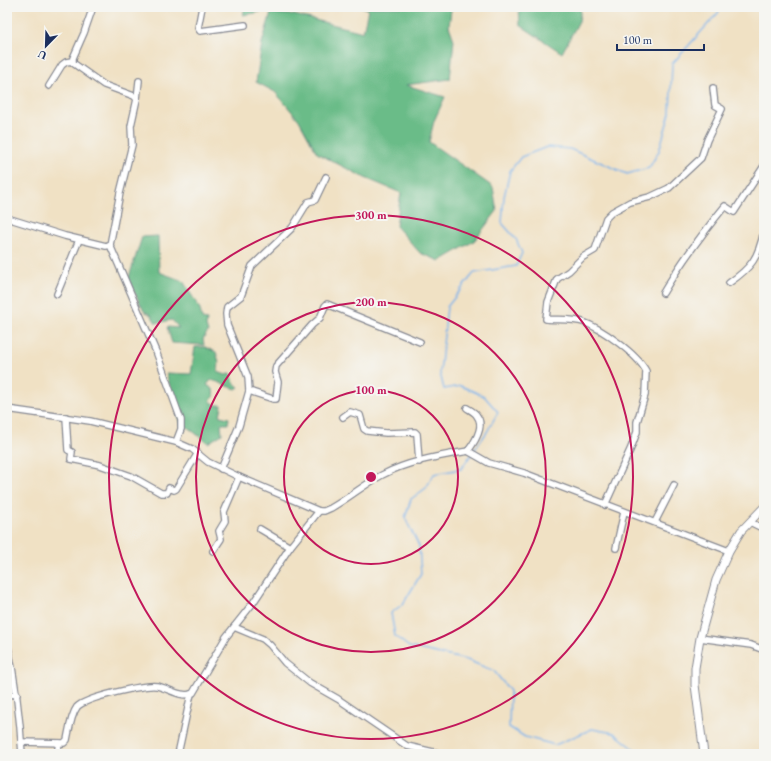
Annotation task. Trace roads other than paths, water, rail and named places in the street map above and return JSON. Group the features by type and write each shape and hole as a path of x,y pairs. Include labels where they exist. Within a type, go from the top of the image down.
{"main road":[{"path":"704,754 695,685 695,668 700,638 716,580 729,551 741,532 764,507"}],"street":[{"path":"92,7 84,33 72,61 74,65 104,85 134,96 137,99"},
{"path":"202,7 198,28 200,31 245,25"},
{"path":"49,86 62,65 66,62 72,61"},
{"path":"139,81 131,126 132,145 120,193 110,245 157,354 181,420 182,426 176,442"},
{"path":"605,505 637,432 637,422 645,395 646,371 623,346 582,322 546,319 548,302 557,279 595,250 606,218 612,212 630,202 650,197 669,188 701,158 706,140 722,108 715,105 713,88"},
{"path":"663,293 678,266 700,236 725,206 734,212 764,166"},
{"path":"221,469 239,426 249,391 248,377 227,325 227,307 241,296 252,266 292,228 309,201 315,200 326,177"},
{"path":"7,218 79,240 106,246 110,245"},
{"path":"729,283 739,276 754,261 762,244 764,231"},
{"path":"57,294 79,240"},
{"path":"249,391 276,399 278,382 275,372 276,366 320,318 327,304 420,342"},
{"path":"467,408 477,415 479,421 477,436 470,452"},
{"path":"7,409 66,417 176,442 192,449 204,459 221,469 319,511 324,511 331,508 384,474 419,462 470,452 489,463 524,473 729,551"},
{"path":"343,417 350,412 360,415 364,429 367,431 386,433 415,432 417,434 419,462"},
{"path":"66,417 68,450 72,452 72,459 100,465 131,476 161,493 167,493 169,488 174,490 176,489 198,454"},
{"path":"213,551 221,539 219,531 225,521 224,512 238,477"},
{"path":"655,522 674,485"},
{"path":"178,754 191,694 234,627 253,603 290,547 319,511"},
{"path":"616,548 624,512"},
{"path":"750,522 764,529"},
{"path":"260,529 290,547"},
{"path":"234,627 263,639 285,663 310,683 338,699 407,746 442,754"},
{"path":"700,638 751,645 764,650"},
{"path":"7,642 17,694 22,754"},
{"path":"21,742 64,743 67,740 74,712 79,705 131,689 150,686 169,689 184,695 191,694"},
{"path":"7,695 17,694"},
{"path":"57,754 59,743"}],"waterway":[{"path":"638,754 637,751 614,733 592,729 555,745 525,737 509,727 510,691 494,671 467,660 409,647 395,636 391,613 403,604 421,574 419,546 405,518 411,499 426,488 434,474 461,469 487,432 498,412 484,396 461,386 444,389 440,373 447,307 474,273 516,266 522,253 516,239 502,223 504,197 510,171 521,157 547,147 570,149 627,174 649,168 659,151 670,113 672,64 718,13 721,7"}]}
